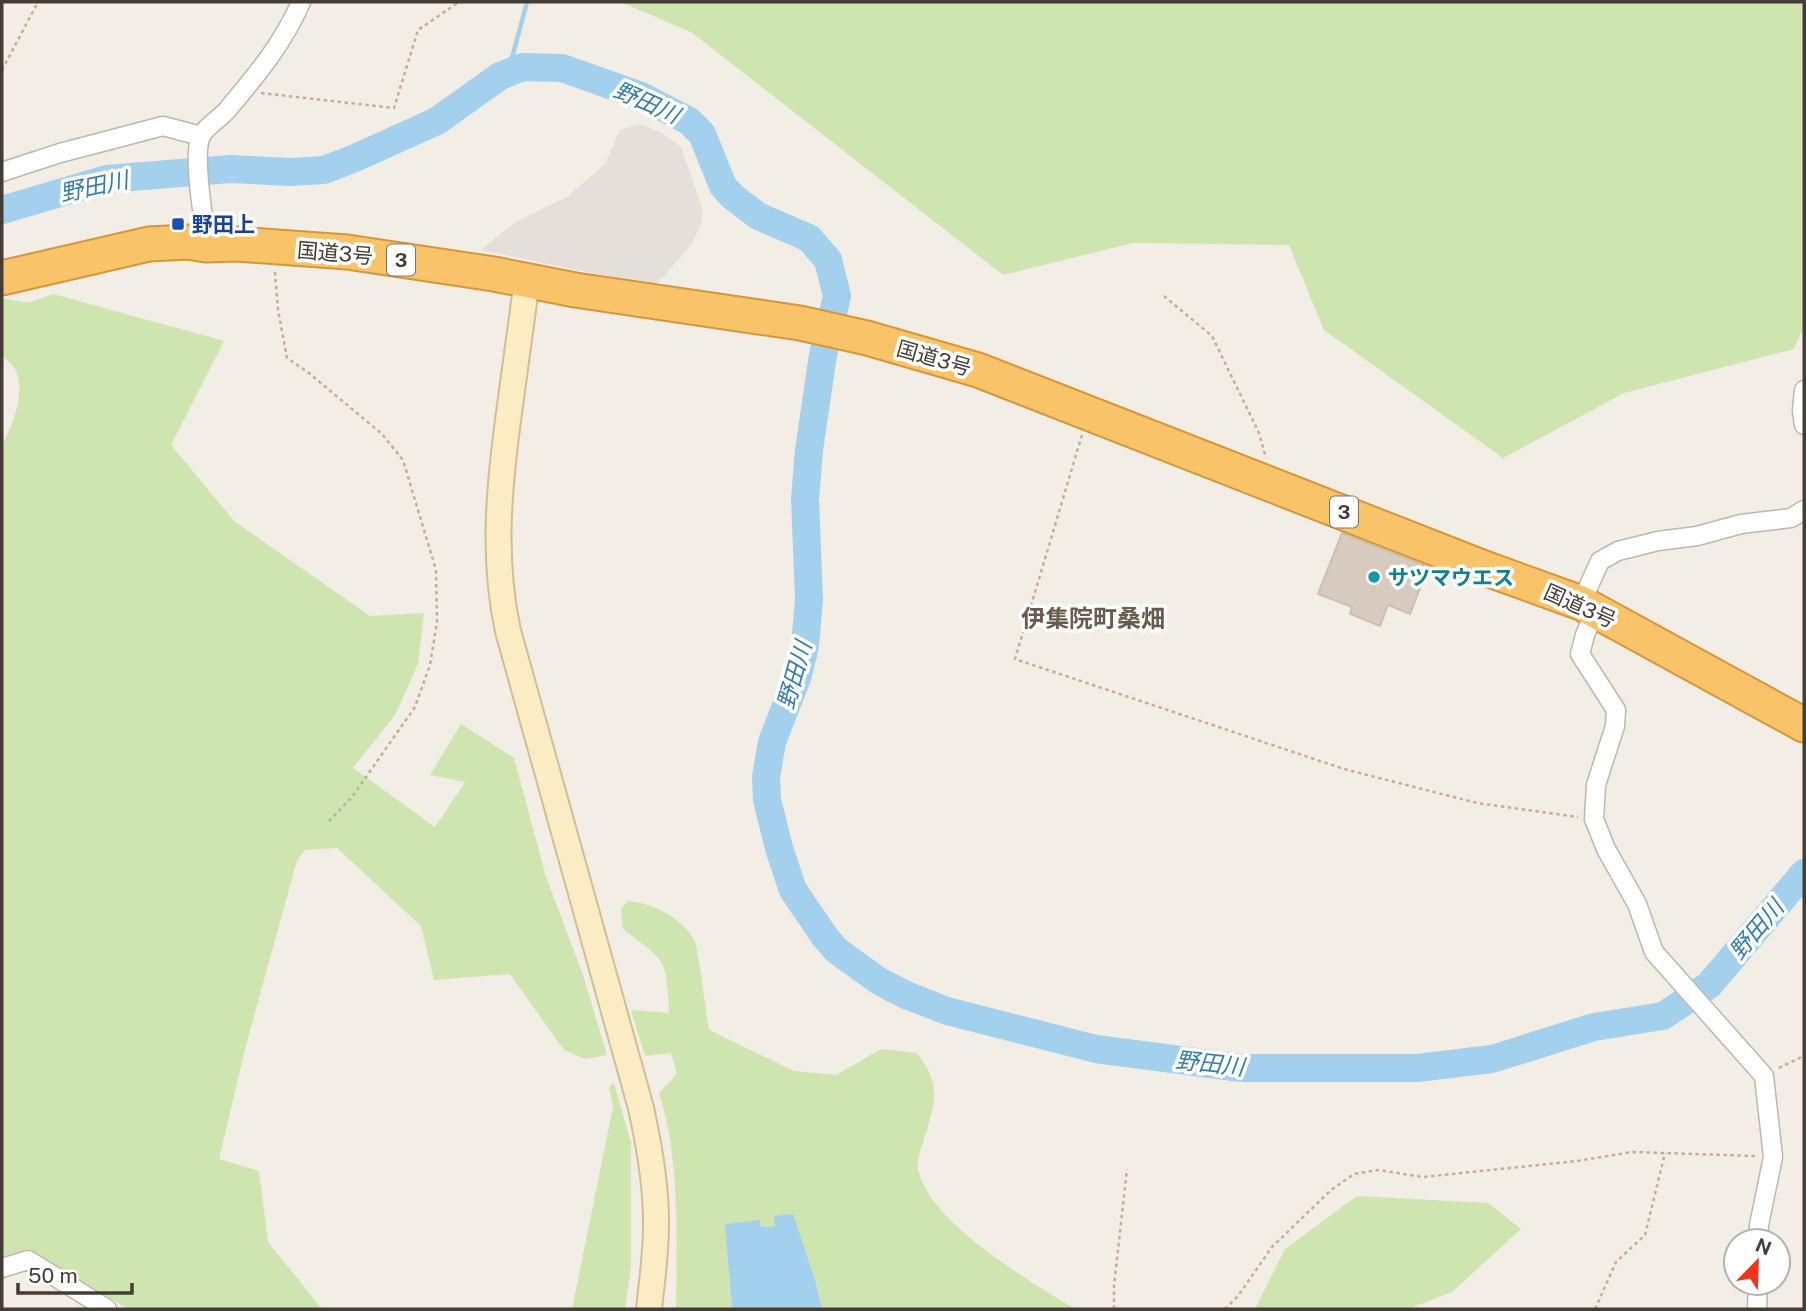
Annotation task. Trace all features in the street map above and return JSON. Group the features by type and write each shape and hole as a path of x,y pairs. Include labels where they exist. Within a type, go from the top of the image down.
{"highway":[{"name":"国道3号","path":"2,278 149,244 188,242 347,252 575,290 800,323 867,338 978,370 1588,607 1804,725"}],"street":[{"path":"207,244 202,210 200,142 260,72 301,2"},
{"path":"2,172 60,153 163,126 200,142"},
{"path":"527,280 500,482 497,537 500,585 508,631 645,1128 653,1172 656,1247 649,1309"},
{"path":"1804,390 1804,425"},
{"path":"1759,1227 1773,1157 1764,1076 1654,952 1637,904 1606,849 1594,819 1596,785 1615,726 1616,710 1580,654 1600,561 1618,551 1658,541 1697,536 1741,524 1791,518 1804,510"},
{"path":"2,1268 28,1260 107,1309"}],"path":[{"path":"2,70 38,2"},
{"path":"244,91 394,108 418,30 458,2"},
{"path":"273,248 278,310 287,358 382,434 403,460 436,570 437,622 430,665 415,707 352,797 328,822"},
{"path":"1164,296 1212,336 1259,433 1273,484"},
{"path":"1089,412 1015,659 1344,769 1477,803 1594,819"},
{"path":"1764,1076 1804,1056"},
{"path":"1225,1309 1238,1296 1272,1247 1331,1190 1354,1174 1378,1170 1423,1177 1577,1161 1632,1152 1773,1157"},
{"path":"1595,1309 1616,1262 1645,1234 1665,1153"},
{"path":"1114,1309 1114,1286 1127,1168"}],"shaded area":[{"path":"639,124 660,132 681,147 703,211 701,224 691,245 655,286 481,250 514,223 567,197 605,164 620,130"}],"green space":[{"path":"620,2 1804,2 1804,326 1794,349 1624,393 1503,458 1324,330 1289,245 1133,243 1003,275 691,32"},
{"path":"53,294 224,341 171,445 234,521 370,616 424,613 418,664 395,715 353,768 435,827 465,782 430,775 461,724 514,758 546,877 583,975 607,1055 586,1059 564,1050 510,974 434,980 421,926 337,848 305,850 297,860 245,1049 219,1159 259,1171 268,1242 322,1309 128,1309 32,1251 2,1260 2,446 19,400 19,380 15,369 2,355 2,298 29,303"},
{"path":"628,901 665,912 693,938 709,1030 794,1071 836,1075 881,1049 917,1053 934,1087 933,1106 918,1163 926,1189 960,1229 984,1249 1075,1309 822,1309 816,1283 792,1214 775,1226 761,1227 760,1221 726,1224 732,1309 676,1309 674,1173 659,1093 677,1074 671,1053 645,1056 631,1010 669,1013 667,981 665,971 656,956 623,929 621,909"},
{"path":"614,1083 631,1143 631,1268 625,1309 572,1309 613,1107 609,1087"},
{"path":"1357,1196 1488,1203 1521,1229 1452,1292 1408,1309 1255,1309 1285,1249"}],"water":[{"path":"793,1214 822,1309 732,1309 725,1224 760,1220 761,1227 775,1226 774,1216"}],"building":[{"name":"サツマウエス","path":"1342,533 1428,567 1410,614 1388,605 1380,626 1350,614 1352,607 1318,594"}],"waterway":[{"path":"508,73 527,2"},
{"name":"野田川","path":"2,210 107,179 230,169 290,172 324,170 437,121 500,76 523,67 562,68 641,96 689,121 702,134 723,186 732,196 758,216 809,238 828,260 837,296 823,355 809,450 805,499 809,599 805,646 797,678 772,742 766,777 767,800 779,848 793,890 836,950 879,981 947,1011 1096,1049 1241,1068 1417,1068 1492,1059 1594,1027 1663,1016 1709,985 1804,873"}],"place":[{"name":"野田上","path":"178,224"},
{"name":"サツマウエス","path":"1374,577"}],"district":[{"name":"伊集院町桑畑","path":"1093,618"}]}
